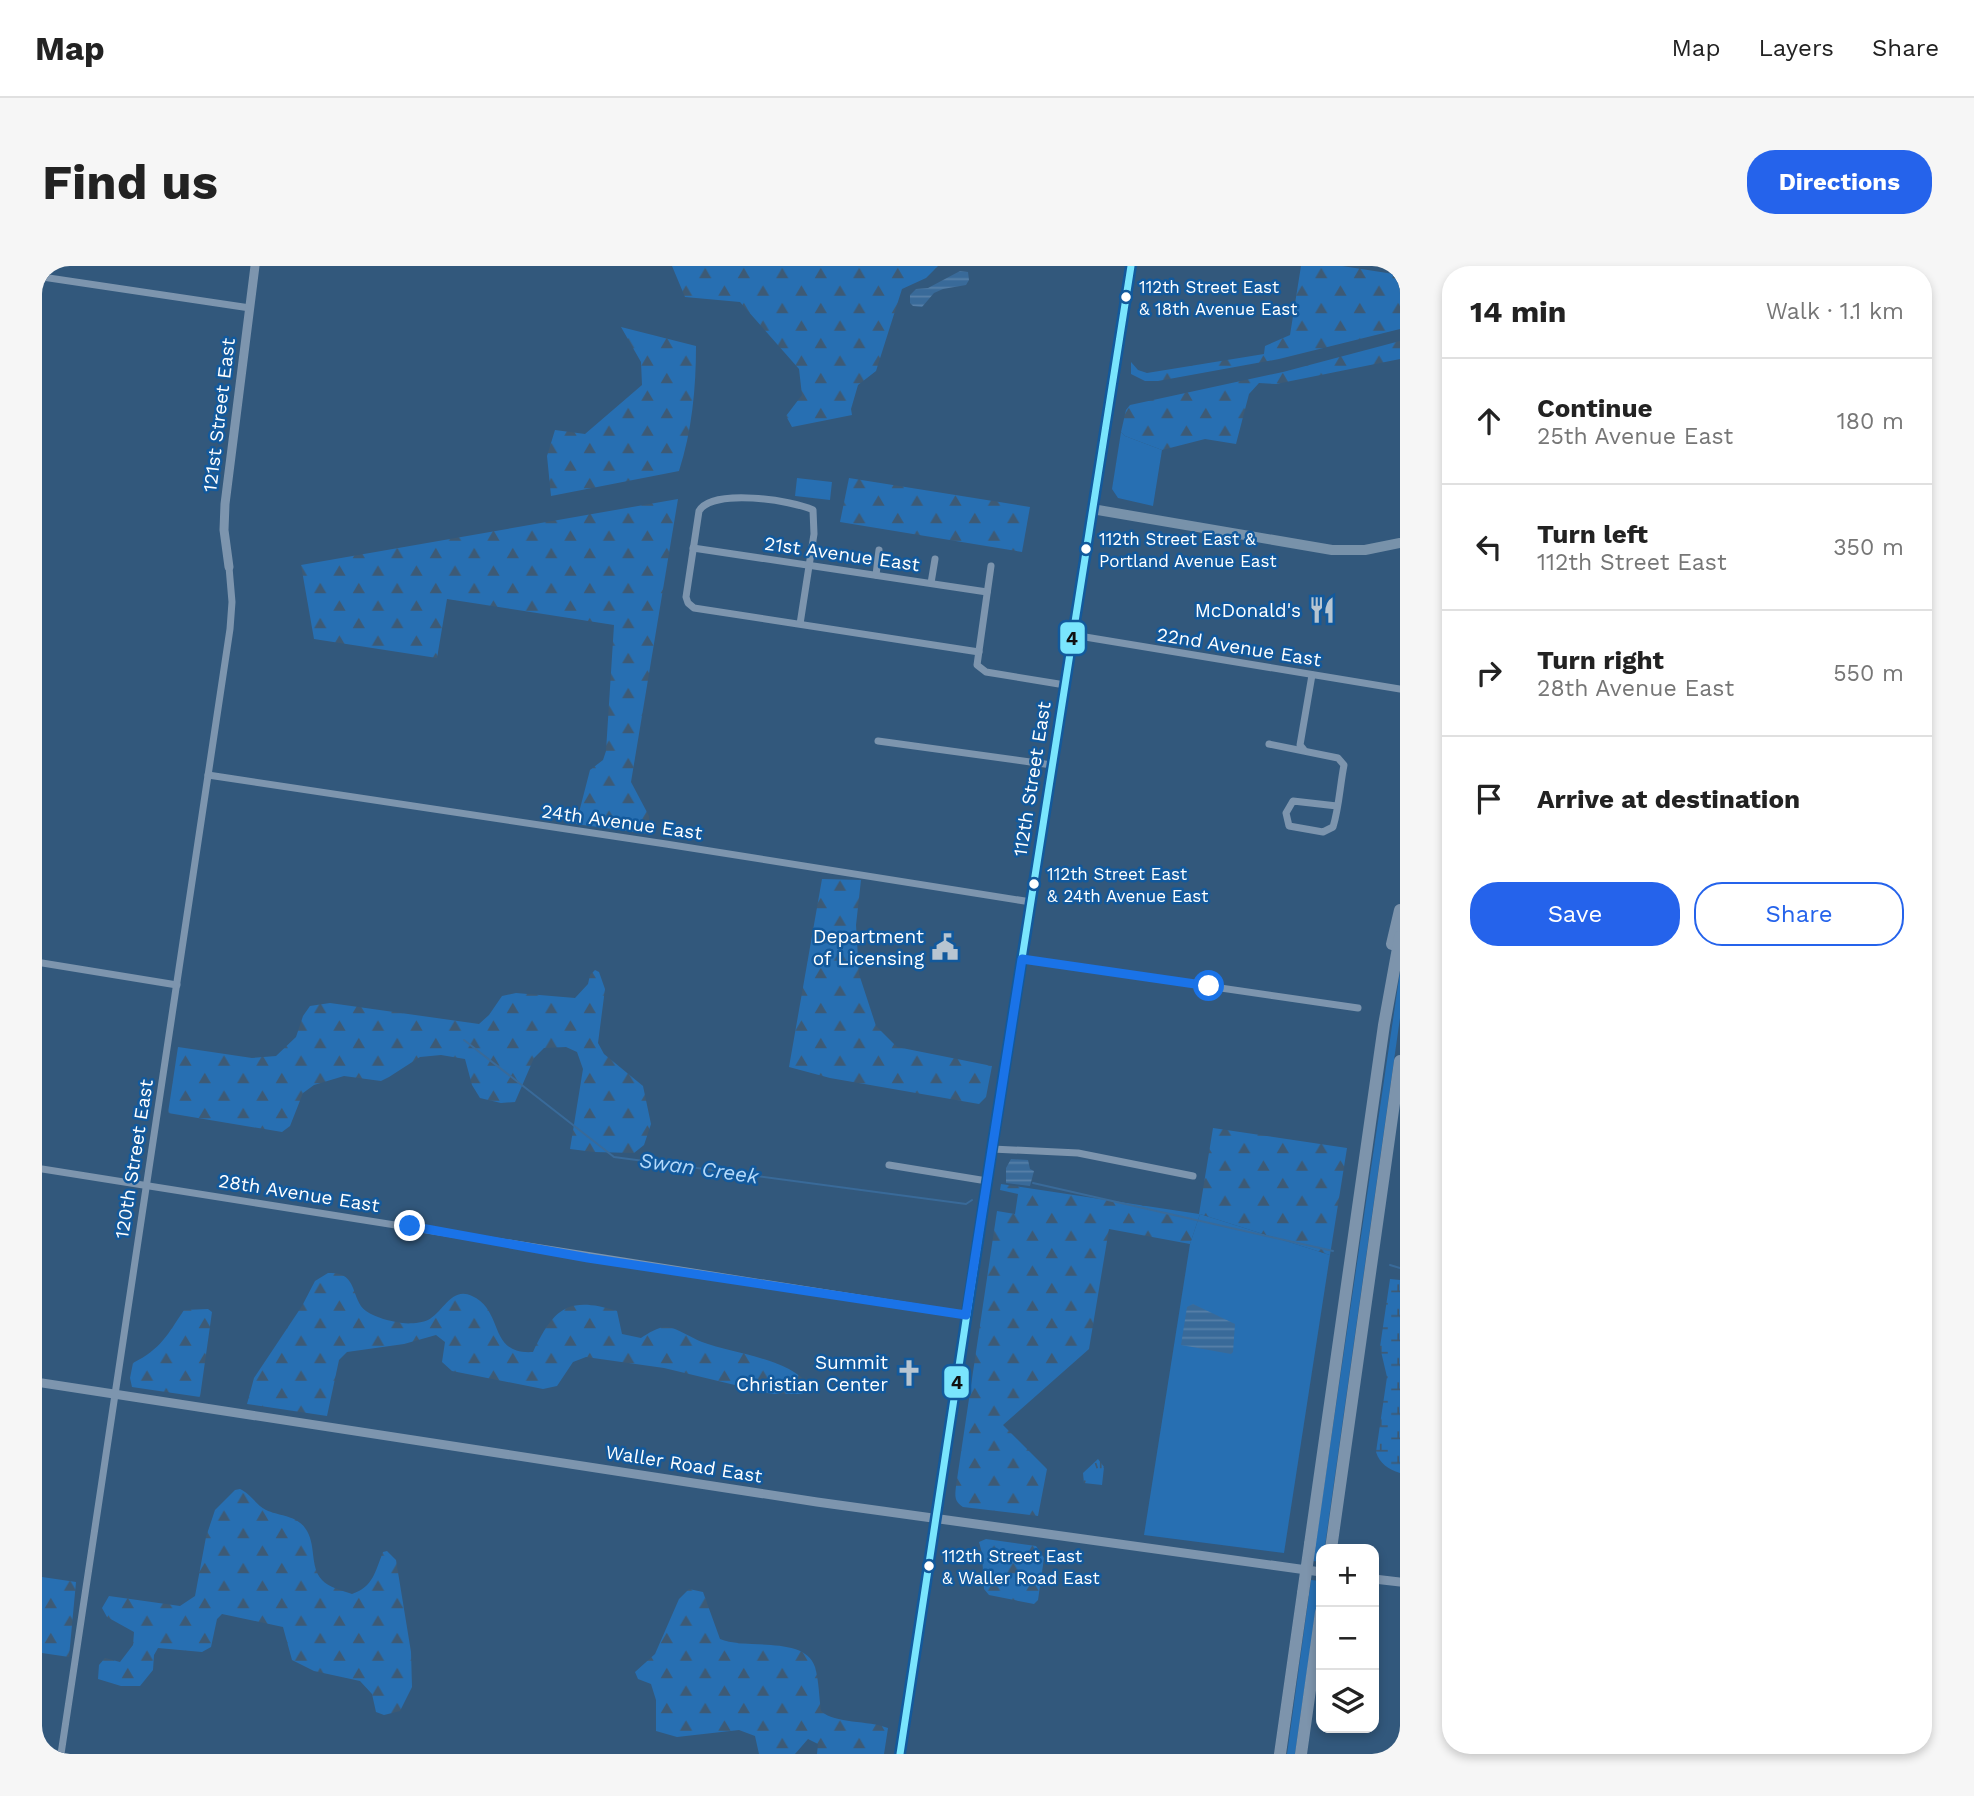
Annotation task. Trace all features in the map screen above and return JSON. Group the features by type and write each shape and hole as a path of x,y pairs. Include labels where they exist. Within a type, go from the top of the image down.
{"highway":[{"path":"1389,989 1391,949 1400,910"},
{"path":"1280,1754 1389,989 1400,937"},
{"path":"1332,1544 1400,1061"},
{"path":"1301,1754 1316,1648"}],"main road":[{"name":"112th Street East","path":"900,1754 966,1315 1131,266"},
{"path":"1092,509 1332,550 1365,550 1400,543"}],"street":[{"name":"121st Street East","path":"229,568 224,530 225,504 255,266"},
{"path":"42,277 250,308"},
{"path":"800,624 810,566 815,522 813,510 792,504 736,496 714,500 700,508 686,597 694,608 979,652"},
{"name":"21st Avenue East","path":"693,548 986,592"},
{"path":"876,575 879,550"},
{"path":"931,583 935,559"},
{"path":"991,566 976,663 986,672 1065,685"},
{"name":"120th Street East","path":"61,1754 230,629 232,603 229,568"},
{"name":"22nd Avenue East","path":"1073,635 1400,690"},
{"path":"1304,750 1300,745 1312,675"},
{"path":"878,741 1052,765"},
{"path":"1269,744 1338,758 1344,765 1334,824 1328,831 1292,827 1287,822 1286,813 1290,803 1298,800 1337,806"},
{"name":"24th Avenue East","path":"208,775 1031,902"},
{"path":"1022,959 1358,1008"},
{"path":"42,963 177,985"},
{"path":"992,1149 1079,1153 1193,1176"},
{"path":"889,1165 987,1181"},
{"name":"28th Avenue East","path":"42,1169 380,1221 588,1258 966,1315"},
{"name":"Waller Road East","path":"42,1383 936,1520 1316,1571"},
{"path":"1379,1580 1400,1582"}],"green space":[{"path":"672,266 938,266 926,278 902,289 876,371 858,385 851,409 852,415 792,427 786,416 802,395 799,369 740,302 685,297"},
{"path":"1301,266 1342,266 1400,275 1400,329 1279,359 1158,381 1145,381 1131,374 1131,362 1138,370 1147,373 1264,354 1265,346 1290,335"},
{"path":"621,327 696,346 692,409 679,471 551,496 547,456 555,430 585,434 642,385 641,362"},
{"path":"1400,341 1400,359 1276,384 1259,383 1249,394 1236,444 1205,439 1162,450 1121,432 1126,410 1130,405 1283,372"},
{"path":"1121,432 1162,450 1153,506 1118,498 1112,489"},
{"path":"797,478 832,482 830,500 795,496"},
{"path":"849,478 1030,507 1022,552 840,522"},
{"path":"678,499 631,782 649,816 649,834 576,824 590,770 603,760 606,751 614,625 447,599 437,658 314,639 301,565"},
{"path":"822,879 861,880 856,925 859,974 876,1026 897,1047 992,1066 986,1097 979,1104 830,1078 789,1067"},
{"path":"595,970 599,972 605,989 598,1043 604,1054 643,1086 651,1124 644,1145 634,1153 570,1149 583,1069 577,1052 566,1047 544,1048 534,1058 515,1102 501,1103 480,1098 472,1085 465,1059 441,1055 420,1057 381,1081 344,1076 314,1085 303,1093 290,1126 282,1132 168,1113 178,1047 252,1058 276,1056 296,1037 303,1016 310,1006 330,1003 479,1024 502,996 516,993 575,998 588,984 590,975"},
{"path":"1400,972 1400,1018 1326,1544 1316,1544 1316,1561 1313,1561"},
{"path":"1213,1128 1347,1148 1330,1255 1200,1214 1190,1244 1109,1229 1089,1349 1003,1425 1047,1469 1038,1516 963,1507 956,1498 956,1486 997,1211 1015,1214 1018,1194 1000,1190 1001,1184 1199,1214"},
{"path":"1200,1214 1330,1255 1284,1553 1144,1535 1190,1244"},
{"path":"328,1273 345,1276 366,1311 402,1323 425,1321 433,1317 453,1297 465,1294 472,1296 489,1311 502,1340 519,1351 533,1352 548,1325 564,1309 586,1305 617,1311 622,1334 641,1338 660,1328 671,1328 702,1342 774,1363 800,1376 809,1385 802,1394 772,1394 664,1368 586,1357 573,1362 557,1386 543,1389 452,1371 442,1362 445,1342 436,1335 404,1344 347,1352 339,1360 327,1416 247,1404 254,1378 302,1306 315,1281"},
{"path":"1390,1279 1400,1280 1400,1473 1385,1466 1376,1452 1387,1377 1380,1347"},
{"path":"208,1309 212,1312 200,1397 132,1387 130,1378 133,1363 157,1346 184,1310"},
{"path":"1098,1459 1104,1467 1102,1485 1084,1483 1083,1473"},
{"path":"240,1489 266,1510 292,1518 305,1528 311,1541 318,1574 332,1587 352,1594 369,1583 383,1552 387,1551 396,1560 411,1652 412,1687 400,1711 384,1715 376,1712 372,1694 360,1681 314,1671 292,1660 283,1627 222,1614 217,1619 211,1647 202,1652 158,1648 154,1655 153,1670 140,1686 121,1686 98,1679 99,1665 105,1658 120,1662 133,1645 134,1632 107,1617 102,1608 109,1596 180,1606 195,1596 206,1537 215,1510 235,1490"},
{"path":"986,1539 1036,1546 1044,1558 1038,1600 1034,1604 989,1595 984,1589 979,1542"},
{"path":"42,1577 76,1582 69,1657 42,1653"},
{"path":"1311,1580 1316,1581 1316,1609 1295,1754 1287,1754"},
{"path":"689,1589 703,1592 720,1639 787,1647 809,1657 815,1667 821,1711 835,1718 888,1728 884,1754 817,1754 818,1744 808,1739 795,1754 759,1754 755,1736 739,1730 677,1737 656,1731 656,1700 651,1684 638,1679 635,1672 655,1654 679,1599"}],"shaded area":[{"path":"960,271 968,272 969,280 966,285 934,293 922,307 910,303 910,295 916,289 928,288"},
{"path":"1011,1159 1028,1160 1030,1169 1034,1171 1030,1186 1006,1183 1006,1168"},
{"path":"1193,1304 1235,1324 1231,1354 1181,1345 1187,1307"}],"waterway":[{"name":"Swan Creek","path":"464,1040 614,1157 966,1204 972,1200"},
{"name":"Swan Creek","path":"1033,1183 1333,1251"},
{"name":"Swan Creek","path":"1390,1265 1400,1268"}],"transit line":[{"name":"4","path":"900,1754 1131,266"}],"place":[{"name":"112th Street East & 18th Avenue East","path":"1126,297"},
{"name":"112th Street East & Portland Avenue East","path":"1086,549"},
{"name":"McDonald's","path":"1322,610"},
{"name":"112th Street East & 24th Avenue East","path":"1034,884"},
{"name":"Department of Licensing","path":"945,947"},
{"name":"Summit Christian Center","path":"909,1373"},
{"name":"112th Street East & Waller Road East","path":"929,1566"}],"route":[{"path":"410,1226 588,1258 966,1315 1022,959 1209,986"}]}
